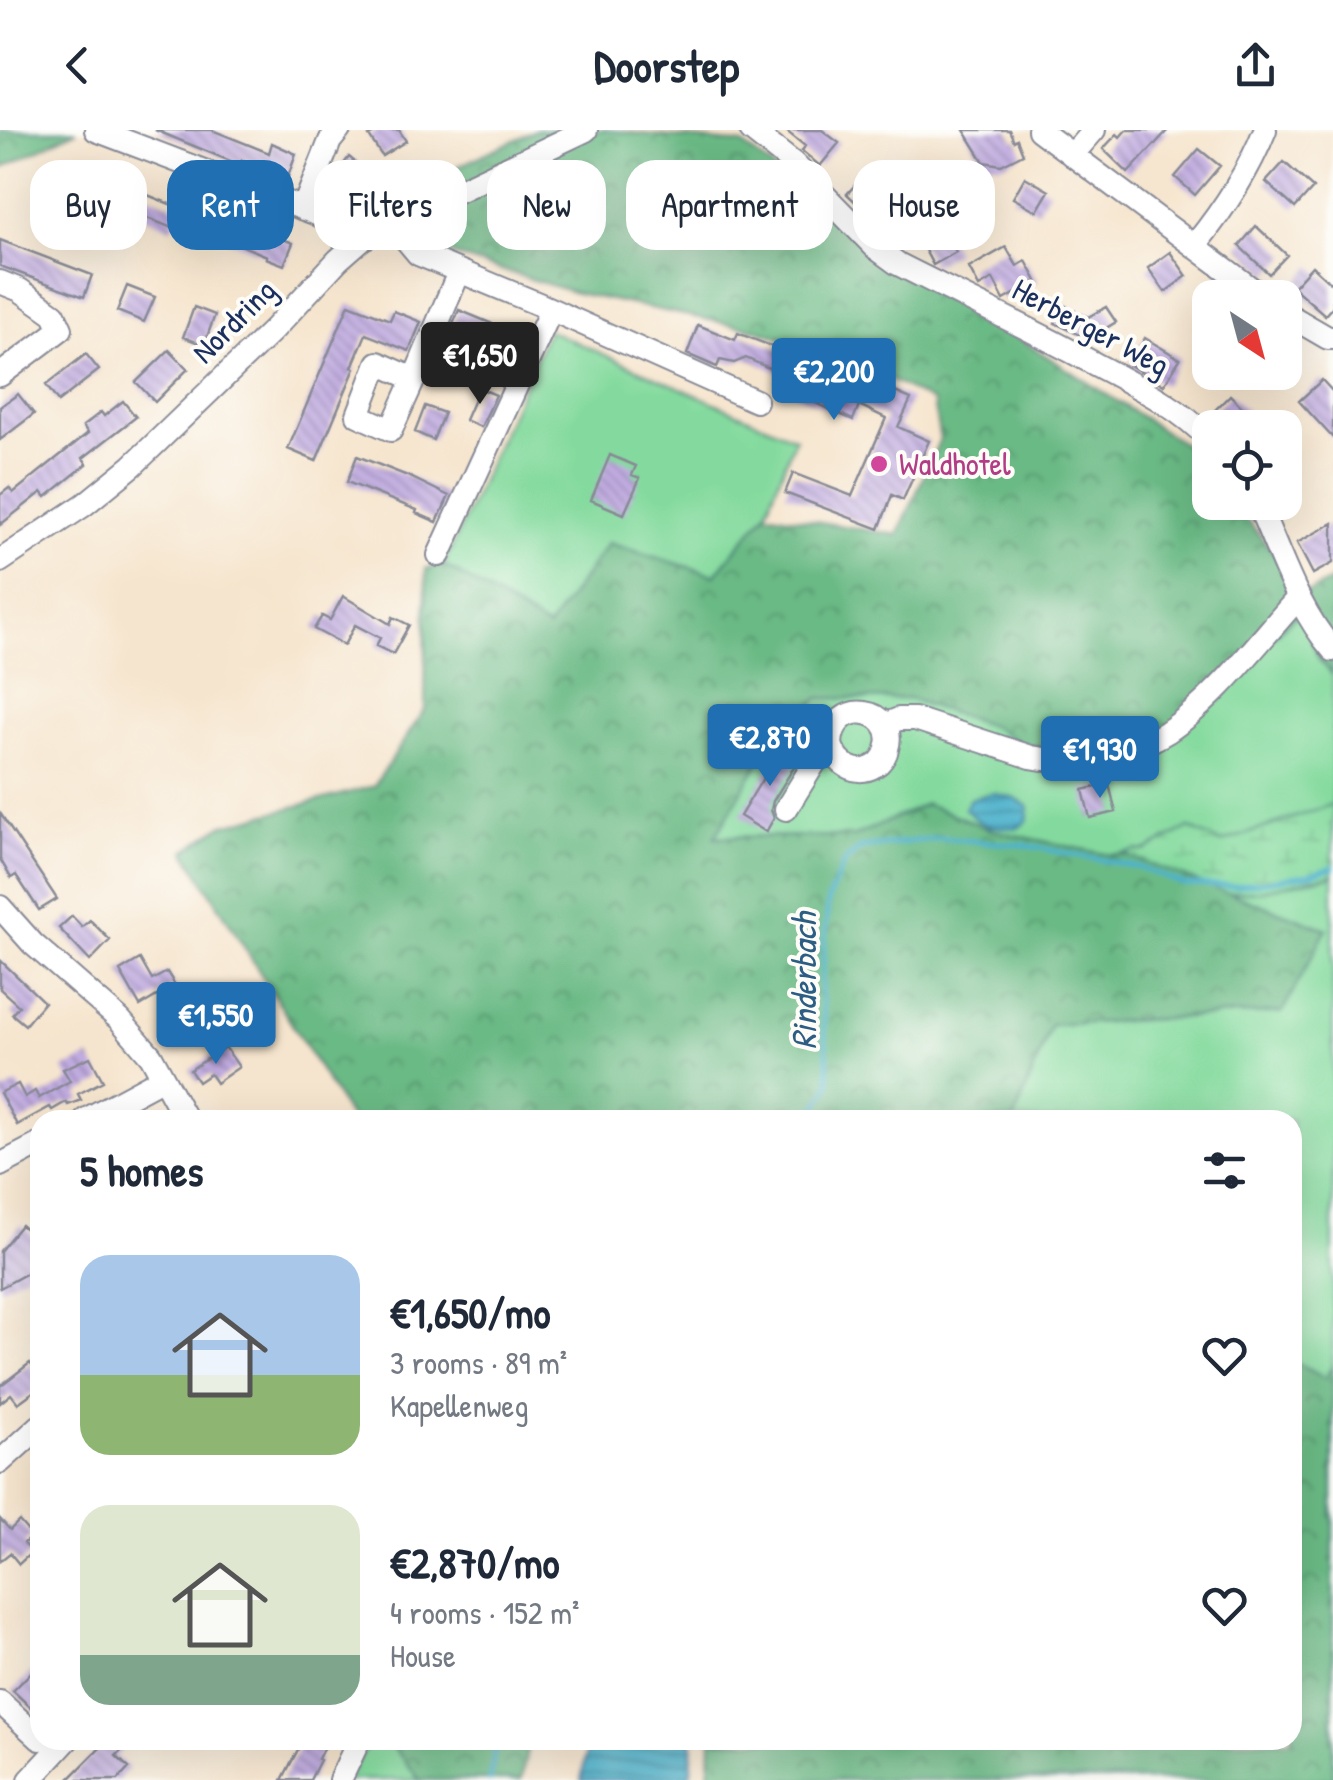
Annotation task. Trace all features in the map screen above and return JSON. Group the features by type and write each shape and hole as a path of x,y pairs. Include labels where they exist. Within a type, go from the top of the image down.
{"street":[{"path":"96,130 314,213"},
{"path":"304,209 330,141 339,130"},
{"name":"Nordring","path":"467,187 586,130"},
{"name":"Herberger Weg","path":"751,130 794,164 876,248 898,264 1075,352 1150,393 1192,423"},
{"path":"1038,130 1240,280"},
{"path":"1072,154 1094,130"},
{"path":"1195,246 1252,162 1265,130"},
{"name":"Nordring","path":"0,561 84,506 132,466 349,250"},
{"path":"414,250 756,401"},
{"path":"414,378 459,272"},
{"path":"0,282 20,290 54,314 61,329 0,375"},
{"path":"440,555 551,310"},
{"path":"1302,323 1333,338"},
{"path":"1265,520 1298,598 1333,650"},
{"path":"884,724 915,718 1051,761 1121,752 1164,734 1186,717 1298,598"},
{"path":"854,712 878,718 888,736 880,762 867,769 844,766 834,756 830,744 833,728 842,717 854,712"},
{"path":"786,809 830,744"},
{"path":"0,907 32,944 120,1020 151,1056 181,1110"},
{"path":"104,1110 163,1078"},
{"path":"0,1165 30,1149"},
{"path":"0,1462 30,1435"},
{"path":"0,1702 30,1726"},
{"path":"30,1780 47,1750"},
{"path":"340,1780 356,1750"}],"green space":[{"path":"0,130 77,130 0,169"},
{"path":"536,130 605,130 742,144 763,160 626,160 626,250 833,250 833,215 853,230 853,250 881,250 1187,446 1192,452 1192,520 1247,520 1307,593 1333,580 1333,675 1319,659 1300,612 1169,728 1115,751 1024,747 994,727 910,699 819,698 770,743 715,837 855,836 926,804 995,831 1108,855 1123,854 1327,929 1282,1012 1051,1025 1018,1110 345,1110 185,851 221,826 374,786 425,709 426,568 444,565 548,628 608,543 715,575 766,513 898,535 940,439 933,402 859,364 754,329 576,293 437,250 467,250 467,162"},
{"path":"548,330 795,438 766,513 715,575 608,544 548,628 444,565"},
{"path":"1300,611 1319,659 1333,675 1333,804 1221,843 1189,828 1145,851 1113,855 995,831 926,804 855,836 714,837 770,743 819,698 910,699 994,727 1024,747"},
{"path":"1333,804 1333,875 1257,891 1227,893 1123,854 1145,851 1189,828 1221,843"},
{"path":"1333,875 1333,1366 1325,1378 1302,1366 1302,1110 1018,1110 1051,1025 1282,1012 1326,929 1227,893 1257,891"},
{"path":"1302,1366 1325,1378 1333,1366 1333,1780 707,1780 711,1750 1302,1750"},
{"path":"365,1750 396,1750 420,1780 346,1780"},
{"path":"396,1750 527,1750 521,1780 420,1780"}],"water":[{"path":"992,793 1029,807 1027,821 1018,828 995,827 977,820 965,809 970,799"},
{"path":"587,1750 692,1750 687,1780 581,1780"}],"building":[{"path":"155,130 212,130 269,153 272,143 296,154 294,160 228,160"},
{"path":"379,130 399,130 406,141 382,156 369,136"},
{"path":"785,130 822,130 839,143 825,160 813,160 802,151 805,146"},
{"path":"964,130 1009,130 1023,154 1001,165 995,164 995,160 983,160"},
{"path":"1126,130 1168,130 1128,173 1103,149"},
{"path":"1199,149 1220,166 1195,195 1175,177"},
{"path":"1284,162 1313,188 1295,208 1266,182"},
{"path":"1025,177 1049,191 1037,211 1013,198"},
{"path":"147,195 167,203 167,226 147,218"},
{"path":"1256,226 1287,255 1269,274 1239,246"},
{"path":"0,240 92,275 84,297 0,266"},
{"path":"1006,247 1017,266 1026,261 1037,281 1004,300 993,279 979,287 969,268"},
{"path":"252,250 290,250 284,265"},
{"path":"925,250 955,250 956,252 933,265"},
{"path":"1170,252 1187,276 1165,292 1148,268"},
{"path":"1312,266 1333,285 1333,306 1325,315 1302,295 1299,280"},
{"path":"127,286 155,297 144,322 117,311"},
{"path":"349,304 390,320 394,311 421,322 409,351 366,334 316,461 288,449"},
{"path":"1064,305 1088,317 1106,307 1116,322 1088,339 1055,323"},
{"path":"194,307 215,315 204,345 183,337"},
{"path":"459,310 519,335 509,358 449,334"},
{"path":"698,325 735,340 738,333 796,356 798,352 911,399 898,427 929,441 903,500 892,495 879,529 785,493 793,473 852,496 886,418 859,405 853,420 782,388 787,376 746,358 734,363 720,360 717,367 687,354"},
{"path":"1145,338 1180,359 1164,385 1130,365"},
{"path":"169,350 188,369 155,402 136,382"},
{"path":"86,354 99,370 58,402 46,385"},
{"path":"1322,380 1333,392 1333,438 1299,401"},
{"path":"479,388 496,395 481,427 465,420"},
{"path":"18,394 34,414 0,440 0,407"},
{"path":"1230,395 1245,410 1215,410"},
{"path":"123,401 136,417 83,458 87,464 46,497 42,492 0,525 0,495 9,488 13,493 88,433 83,426"},
{"path":"425,406 444,413 433,440 415,432"},
{"path":"610,455 636,466 632,475 640,478 624,514 591,500"},
{"path":"357,456 449,496 437,522 347,482"},
{"path":"1333,523 1333,563 1313,574 1297,543"},
{"path":"343,596 390,624 393,617 409,625 393,654 376,646 380,638 355,625 344,645 314,629 322,616 330,620"},
{"path":"783,745 801,756 773,801 774,818 766,832 740,816"},
{"path":"1109,784 1116,812 1090,818 1083,790"},
{"path":"0,813 57,899 39,910 0,859"},
{"path":"72,916 82,927 90,920 110,940 90,961 59,928"},
{"path":"140,959 152,980 167,972 175,985 140,1006 120,971"},
{"path":"0,960 44,1002 25,1025 12,1014 19,1006 0,989"},
{"path":"235,1004 237,1020 209,1024 217,1036 179,1040 176,1016"},
{"path":"225,1047 239,1067 216,1083 210,1074 198,1082 190,1070"},
{"path":"90,1057 103,1081 78,1094 81,1100 52,1110 30,1110 30,1118 17,1125 0,1093 18,1084 25,1097 35,1091 39,1098 70,1081 63,1069"},
{"path":"21,1225 30,1233 30,1272 0,1288 0,1251"},
{"path":"30,1363 30,1394 18,1403 11,1394 0,1403 0,1386"},
{"path":"0,1519 10,1530 19,1521 30,1534 24,1543 30,1554 19,1564 10,1553 0,1561"},
{"path":"30,1673 30,1707 13,1691"},
{"path":"98,1750 122,1750 116,1756 129,1768 118,1780 68,1780"},
{"path":"298,1750 322,1750 310,1780 282,1780"}],"waterway":[{"name":"Rinderbach","path":"815,1110 830,1085 821,990 828,899 845,861 861,848 940,838 1024,845 1138,867 1185,885 1236,886 1333,867"},
{"name":"Rinderbach","path":"490,1780 494,1750"}],"place":[{"name":"Waldhotel","path":"879,464"}]}
